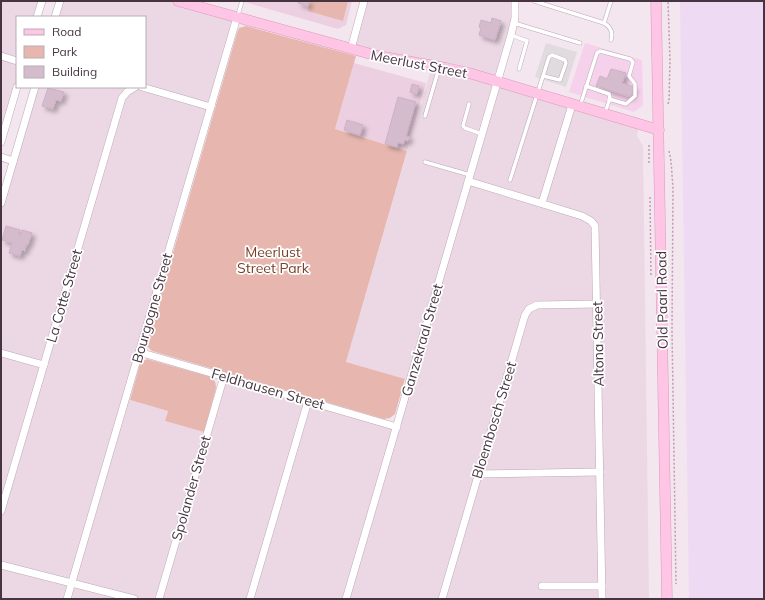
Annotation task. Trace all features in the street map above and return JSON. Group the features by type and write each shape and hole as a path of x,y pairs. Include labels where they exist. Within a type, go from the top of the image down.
{"main road":[{"name":"Meerlust Street","path":"178,1 351,49 389,58 440,67 498,82 604,115 659,130"},
{"name":"Old Paarl Road","path":"656,1 667,599"}],"street":[{"path":"37,16 42,1"},
{"path":"55,16 60,1"},
{"path":"351,49 364,1"},
{"name":"Ganzekraal Street","path":"346,599 498,82 514,24 515,1"},
{"name":"Bourgogne Street","path":"67,599 237,17"},
{"path":"1,56 16,61"},
{"path":"1,142 17,88"},
{"path":"1,203 35,88"},
{"name":"La Cotte Street","path":"1,511 122,98 126,92 133,88"},
{"path":"145,88 211,107"},
{"path":"542,203 576,106"},
{"path":"1,157 13,161"},
{"name":"Altona Street","path":"469,178 586,217 595,225 598,304 602,599"},
{"name":"Bloembosch Street","path":"442,599 527,312 533,307 541,305 598,304"},
{"name":"Feldhausen Street","path":"139,352 397,426"},
{"path":"1,353 44,365"},
{"name":"Spolander Street","path":"159,599 224,376"},
{"path":"250,599 308,401"},
{"path":"478,474 600,472"},
{"path":"1,565 134,599"},
{"path":"542,586 602,586"}],"lane":[{"path":"534,1 604,23 612,32 611,40"},
{"path":"604,23 611,1"},
{"path":"237,17 242,2"},
{"path":"514,24 580,43"},
{"path":"511,35 527,41 519,69"},
{"path":"576,106 586,86 599,51 630,59 633,63 630,77 635,84 635,96 626,104 609,99"},
{"path":"510,180 530,115 543,76 550,56 565,60 566,63 560,80 543,76"},
{"path":"425,116 440,67"},
{"path":"586,86 608,93 609,99 604,115"},
{"path":"469,104 463,126 482,134"},
{"path":"425,162 469,178"}],"path":[{"path":"668,1 670,60 668,104"},
{"path":"668,151 672,161 673,188 672,330 676,584"}],"shaded area":[{"path":"1,1 42,1 37,16 16,16 17,88 1,142"},
{"path":"61,1 191,1 237,18 126,399 168,411 165,421 207,433 224,377 397,427 410,381 346,362 432,66 351,50 365,1 515,1 498,82 639,126 637,136 643,146 649,599 1,599 1,206 36,88 146,88 146,16 56,16"},
{"path":"241,1 352,1 346,25 338,29"},
{"path":"680,1 764,1 764,599 689,599"},
{"path":"546,43 577,52 566,87 535,77"},
{"path":"585,43 642,60 643,105 634,112 569,92"},
{"path":"354,63 426,83 407,151 335,129"}],"green space":[{"path":"310,1 348,1 343,21 308,11"},
{"name":"Meerlust Street Park","path":"246,26 356,56 335,129 407,151 346,362 405,379 395,414 390,418 384,419 152,351 148,347 147,342 237,33 239,28"},
{"path":"147,359 211,377 213,379 216,388 204,432 165,421 168,411 130,400 140,364"}],"building":[{"path":"299,1 309,1 308,6 298,3"},
{"path":"492,18 501,21 495,40 479,35 481,20 491,23"},
{"path":"611,69 626,73 622,83 634,87 631,97 596,86 600,76 607,79"},
{"path":"412,84 419,86 417,94 410,92"},
{"path":"48,88 64,92 61,101 56,100 53,109 42,106"},
{"path":"398,97 416,102 406,136 410,137 408,141 405,140 403,144 398,142 397,147 385,144"},
{"path":"347,120 363,125 360,135 344,130"},
{"path":"6,226 20,230 19,235 21,235 22,230 32,233 28,245 26,245 25,251 22,250 20,256 9,253 12,243 2,240"}]}
